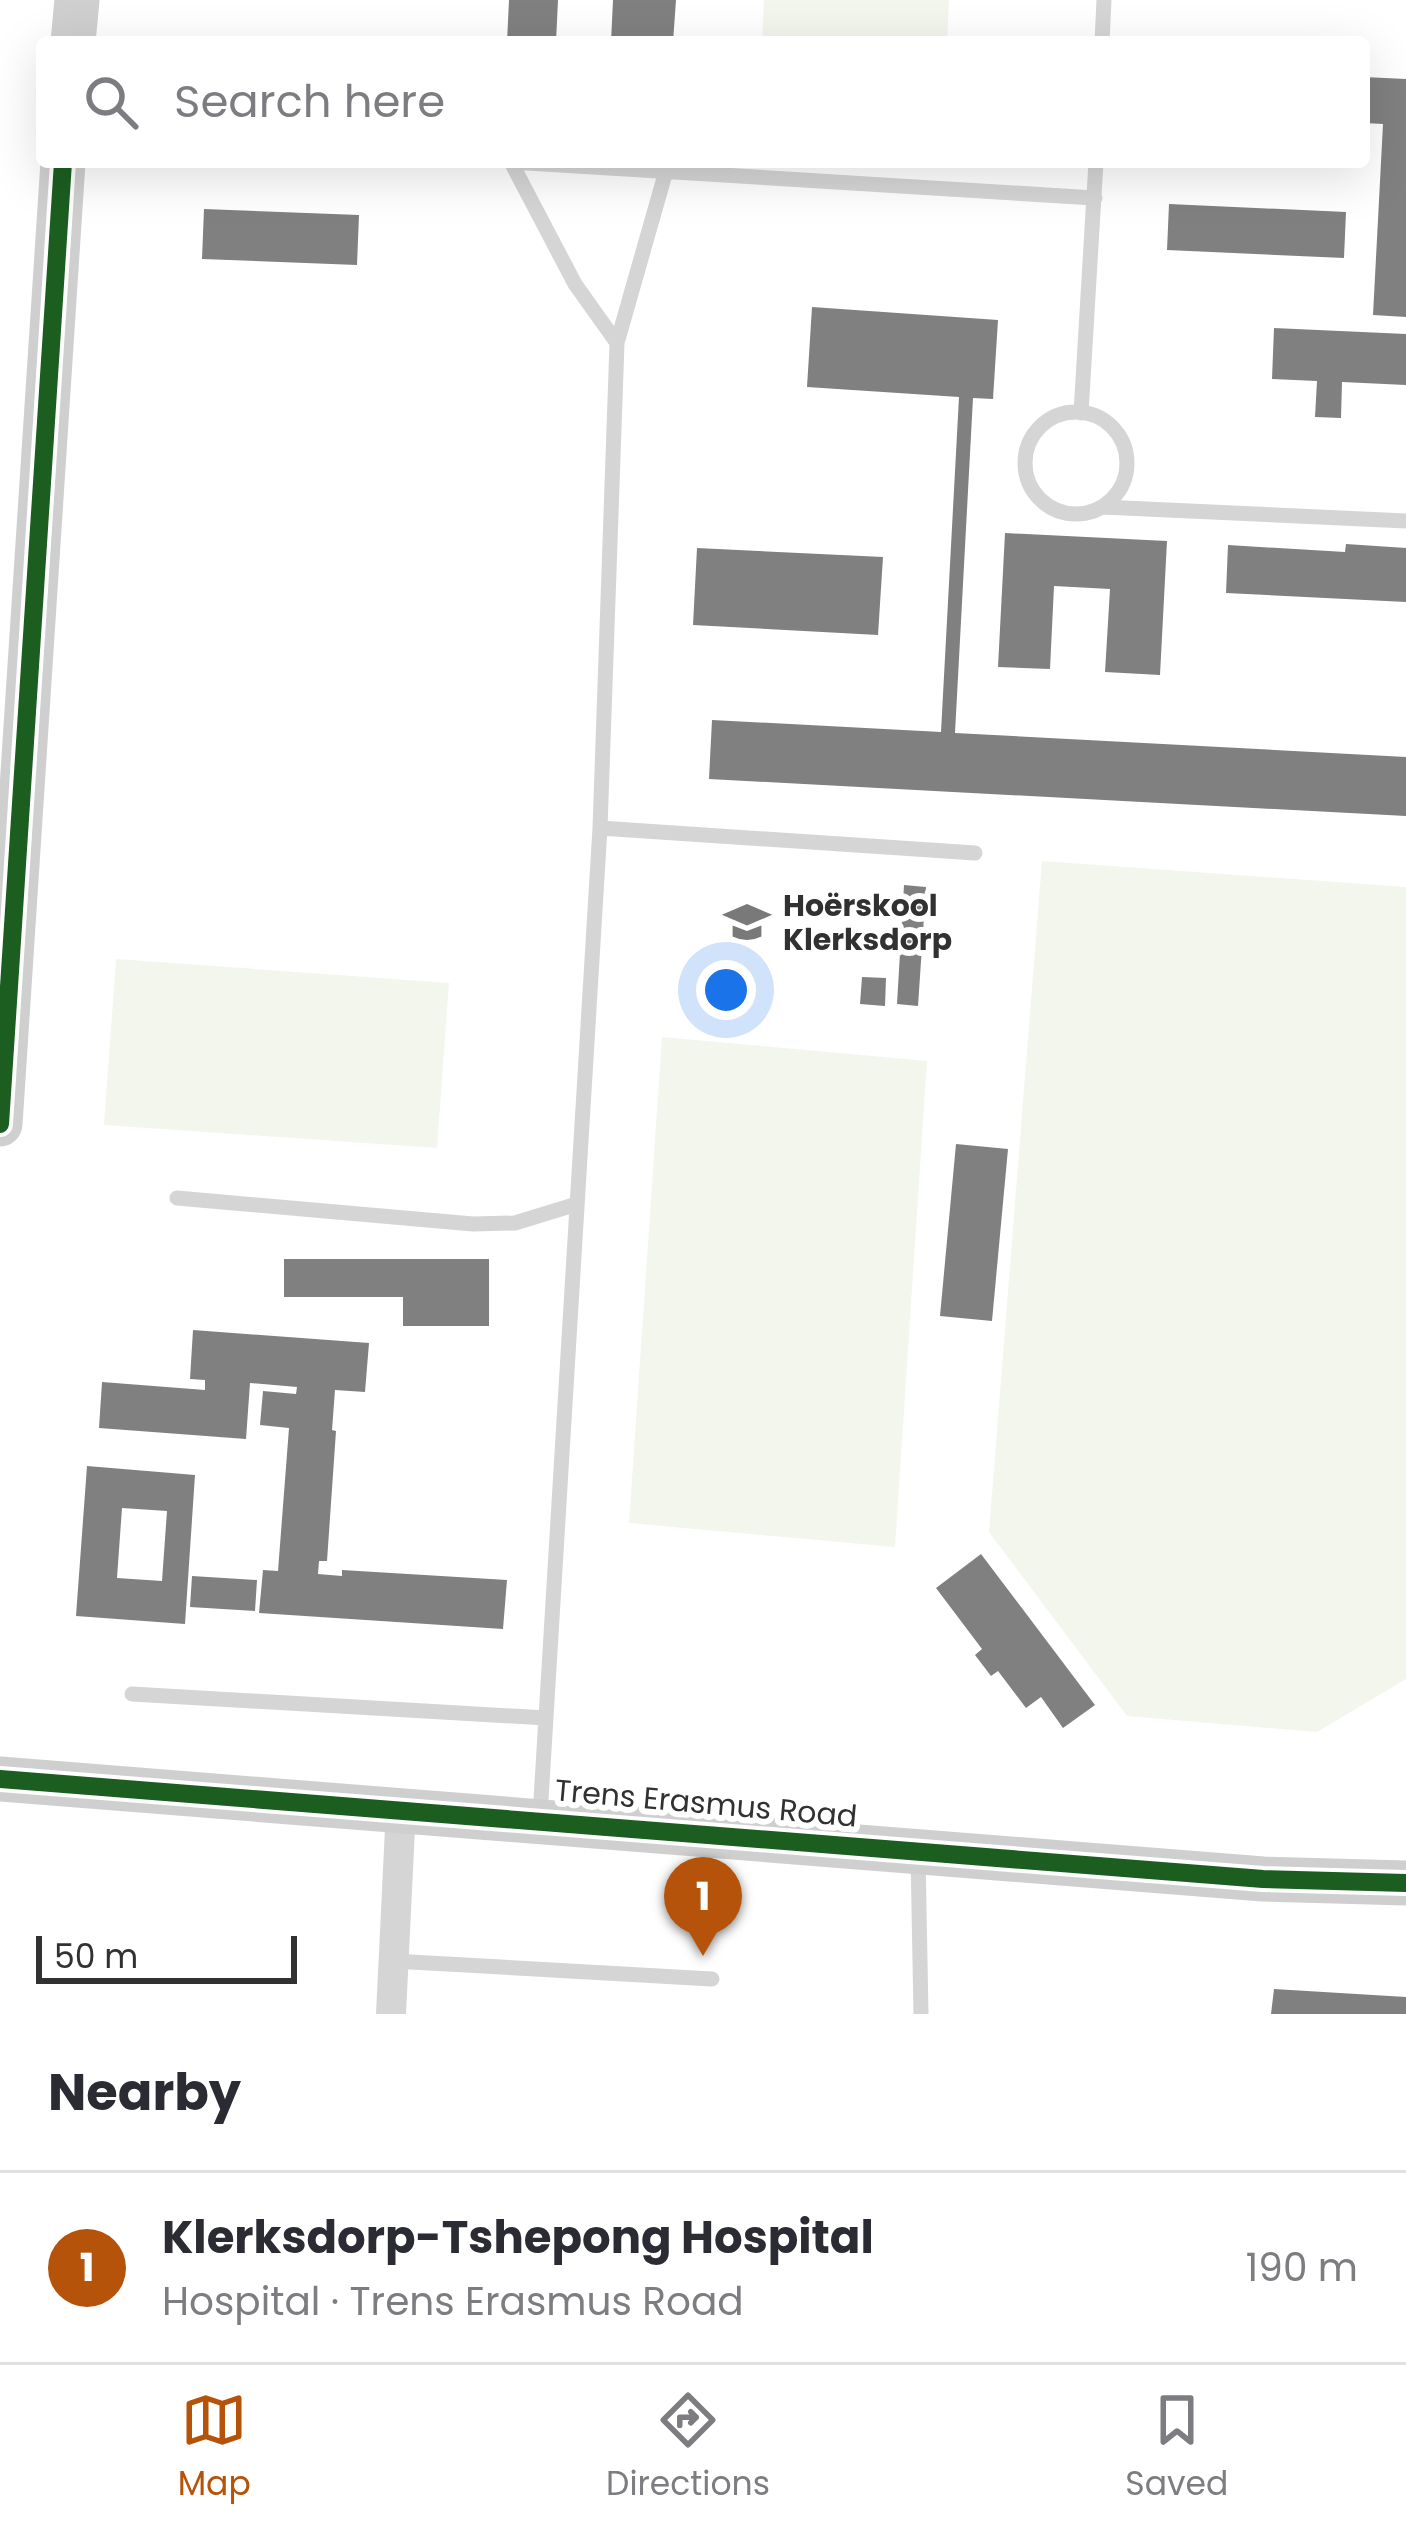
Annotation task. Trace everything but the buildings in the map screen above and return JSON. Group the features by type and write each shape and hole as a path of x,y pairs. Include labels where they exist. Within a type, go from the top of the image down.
{"street":[{"path":"74,36 77,0"},
{"path":"0,1124 63,168"},
{"name":"Trens Erasmus Road","path":"0,1779 1263,1879 1406,1883"},
{"path":"391,2014 401,1808"}],"lane":[{"path":"1102,36 1104,0"},
{"path":"515,168 574,284 617,343"},
{"path":"608,168 1095,198"},
{"path":"1081,413 1096,168"},
{"path":"539,1819 601,828 617,343 666,171"},
{"path":"1102,507 1125,480 1125,445 1115,429 1101,418 1081,413 1046,421 1030,437 1024,459 1027,481 1040,500 1058,512 1081,514 1102,507 1406,521"},
{"path":"601,828 975,853"},
{"path":"177,1198 472,1224 514,1223 577,1204"},
{"path":"132,1694 546,1718"},
{"path":"918,1851 921,2014"},
{"path":"393,1961 712,1979"}],"shaded area":[{"path":"764,0 949,0 947,36 762,36"},
{"path":"1042,861 1406,887 1406,1679 1317,1732 1127,1716 989,1532"},
{"path":"116,959 449,983 437,1148 104,1125"},
{"path":"662,1037 927,1061 895,1547 629,1523"}],"cycle path":[{"path":"0,1124 63,168"},
{"path":"0,1779 1263,1879 1406,1883"}],"place":[{"name":"Hoërskool Klerksdorp","path":"747,922"},
{"name":"Klerksdorp-Tshepong Hospital","path":"703,1956"}]}
